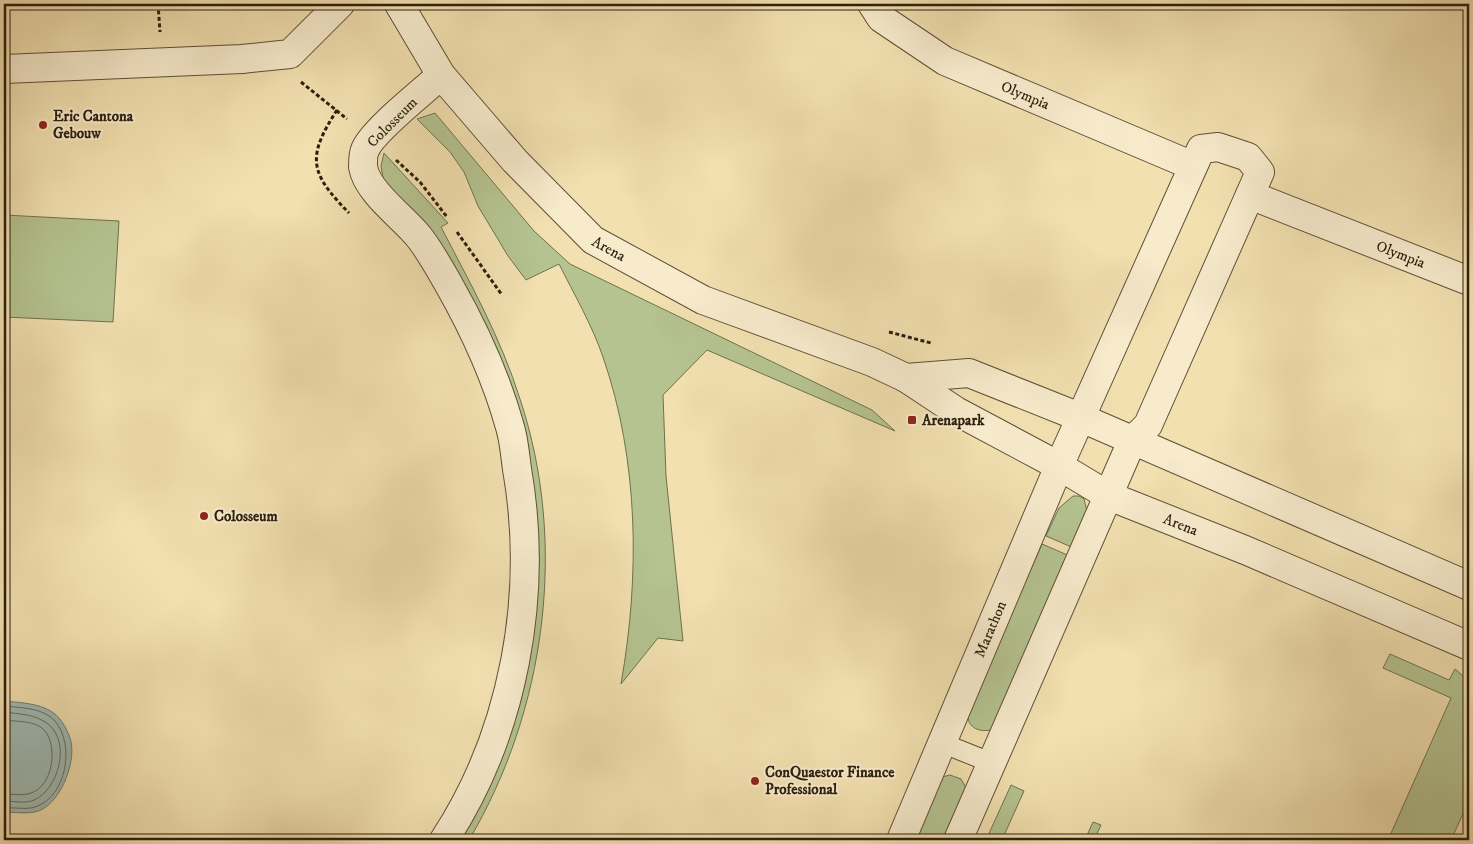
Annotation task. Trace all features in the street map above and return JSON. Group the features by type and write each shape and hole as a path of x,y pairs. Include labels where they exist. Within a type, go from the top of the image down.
{"street":[{"path":"4,69 269,57 290,54 340,4"},
{"name":"Arena","path":"399,4 441,76 515,161 593,240 703,300 872,362 906,378 956,411 1059,466 1108,496 1254,554 1469,646"},
{"name":"Olympia","path":"872,4 881,18 945,61 1193,166"},
{"name":"Colosseum","path":"441,76 396,115 372,140 364,151 363,167 369,182 420,238 448,283 477,338 510,427 523,501 526,566 524,612 513,668 492,742 463,810 444,840"},
{"path":"958,840 1132,441 1148,426 1260,172 1248,157 1218,147 1201,149 1080,418"},
{"name":"Olympia","path":"1250,195 1469,281"},
{"name":"Arena","path":"906,378 969,373 1080,418 1469,586"},
{"name":"Marathon","path":"900,840 1080,418"}],"lane":[{"path":"942,743 992,763"}],"path":[{"path":"269,57 372,140"},
{"path":"336,110 321,135 317,168 323,185 356,219"},
{"path":"885,332 933,343"}],"green space":[{"path":"435,113 534,231 570,264 872,410 895,431 707,350 663,395 666,476 683,641 658,638 621,684 631,602 633,519 624,437 615,396 603,357 588,321 559,264 526,280 508,256 478,206 464,172 450,152 417,119"},
{"path":"384,153 448,223 441,227 474,290 504,354 520,399 535,454 543,510 545,568 541,625 532,681 516,736 495,790 469,840 459,840 488,783 528,461 383,178 381,166"},
{"path":"4,215 119,221 113,322 4,317"},
{"path":"1073,496 1079,496 1084,499 1088,515 1076,549 1046,536 1059,508"},
{"path":"1042,544 1072,557 991,730 976,729 968,719 969,708"},
{"path":"1390,654 1449,680 1455,669 1469,681 1469,801 1451,840 1388,840 1451,698 1383,668"},
{"path":"950,775 961,779 966,788 947,840 911,840 942,777"},
{"path":"1011,785 1024,791 1002,840 986,840"},
{"path":"1093,822 1101,825 1094,840 1085,840"}],"water":[{"path":"4,701 26,703 54,713 61,720 70,739 71,762 64,783 51,802 35,812 4,812"}],"place":[{"name":"Eric Cantona Gebouw","path":"43,125"},
{"name":"Arenapark","path":"912,420"},
{"name":"Colosseum","path":"204,516"},
{"name":"ConQuaestor Finance Professional","path":"755,781"}]}
